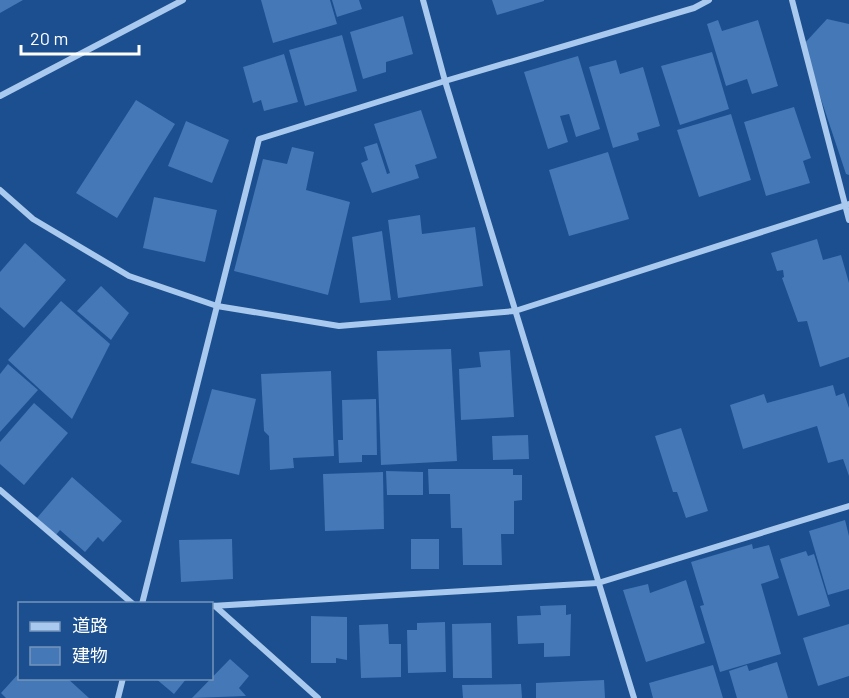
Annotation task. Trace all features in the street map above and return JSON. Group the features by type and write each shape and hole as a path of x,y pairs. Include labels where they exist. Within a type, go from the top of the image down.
{"street":[{"path":"0,96 183,0"},
{"path":"423,0 445,81 634,698"},
{"path":"142,602 259,139 445,81 694,8 709,0"},
{"path":"792,0 847,205 849,220"},
{"path":"0,190 33,219 129,276 217,306 339,326 429,321 515,311 847,205"},
{"path":"0,490 132,602"},
{"path":"213,606 598,583 849,506"},
{"path":"213,606 318,698"},
{"path":"118,698 122,680"}],"building":[{"path":"0,0 23,0 0,13"},
{"path":"261,0 330,0 337,24 273,43"},
{"path":"332,0 359,0 362,9 337,17"},
{"path":"492,0 544,0 544,1 497,15"},
{"path":"403,16 413,54 386,62 386,72 363,79 350,32"},
{"path":"827,19 849,24 849,175 846,174 803,45"},
{"path":"718,20 722,31 758,20 778,86 752,94 747,79 726,86 707,24"},
{"path":"342,35 357,91 305,106 289,50"},
{"path":"712,52 729,109 680,125 661,66"},
{"path":"284,54 298,102 264,111 261,100 253,103 243,67"},
{"path":"578,56 600,129 576,137 569,114 560,116 568,142 548,149 524,72"},
{"path":"616,60 620,74 643,67 660,126 637,133 639,140 613,148 589,67"},
{"path":"136,100 175,124 117,218 76,193"},
{"path":"794,107 811,158 803,161 810,183 766,196 744,122"},
{"path":"421,110 437,158 415,165 419,178 372,193 361,163 368,160 364,147 377,143 387,174 390,173 374,124"},
{"path":"731,114 751,180 699,197 677,130"},
{"path":"186,121 229,140 212,183 168,166"},
{"path":"292,147 314,152 306,190 350,202 328,295 234,271 263,159 287,164"},
{"path":"608,152 629,219 569,236 549,170"},
{"path":"154,197 217,210 205,262 143,248"},
{"path":"420,215 422,234 475,227 483,286 398,298 388,220"},
{"path":"382,231 391,300 360,303 352,237"},
{"path":"817,239 823,260 841,255 849,283 849,357 820,367 807,321 798,322 782,278 784,277 783,270 777,271 771,253"},
{"path":"25,243 66,280 24,328 0,307 0,272"},
{"path":"101,286 129,313 111,340 77,311"},
{"path":"61,301 110,344 72,419 8,360"},
{"path":"451,349 457,461 381,465 377,351"},
{"path":"510,350 514,417 461,420 459,369 481,367 479,352"},
{"path":"8,364 38,390 0,432 0,374"},
{"path":"331,371 334,456 293,458 294,468 270,470 269,436 264,431 261,374"},
{"path":"833,385 836,396 844,393 849,408 849,476 843,459 828,463 817,426 743,449 730,405 764,394 767,403"},
{"path":"212,389 256,399 239,475 191,463"},
{"path":"376,399 377,455 362,455 362,462 339,463 338,440 343,440 342,400"},
{"path":"34,403 68,433 24,485 0,464 0,442"},
{"path":"681,428 708,511 686,518 677,492 673,492 655,436"},
{"path":"528,435 529,459 493,460 492,436"},
{"path":"428,469 513,469 513,475 522,475 522,500 514,501 514,534 501,534 502,565 463,565 462,528 451,528 450,494 429,494"},
{"path":"386,471 423,472 423,495 387,495"},
{"path":"383,472 384,529 325,531 323,474"},
{"path":"72,477 122,521 103,542 98,537 85,552 60,530 56,535 37,518"},
{"path":"845,520 849,536 849,589 828,595 809,531"},
{"path":"232,539 233,579 181,582 179,540"},
{"path":"411,539 439,539 439,569 411,569"},
{"path":"752,544 753,549 769,545 779,578 761,584 781,654 720,672 700,606 704,605 691,562"},
{"path":"806,551 808,556 814,554 830,606 798,616 780,559"},
{"path":"686,580 705,643 646,662 623,590 648,584 650,593"},
{"path":"566,605 566,615 571,614 570,656 544,657 544,643 518,644 517,616 541,615 540,606"},
{"path":"311,616 347,617 347,660 336,658 336,663 311,663"},
{"path":"445,622 446,672 408,673 407,630 417,630 417,623"},
{"path":"491,623 492,678 453,678 452,624"},
{"path":"388,624 389,644 401,644 401,677 361,678 359,625"},
{"path":"849,624 849,676 818,686 803,638"},
{"path":"230,659 249,676 239,688 246,696 192,698 210,680 213,680 213,676"},
{"path":"777,662 788,698 737,698 729,671 747,665 749,671"},
{"path":"713,665 723,698 653,698 649,683"},
{"path":"18,674 18,680 69,680 89,698 6,698 1,693"},
{"path":"157,680 185,680 174,694"},
{"path":"604,680 605,698 536,698 536,683"},
{"path":"521,684 522,698 463,698 462,685"}]}
